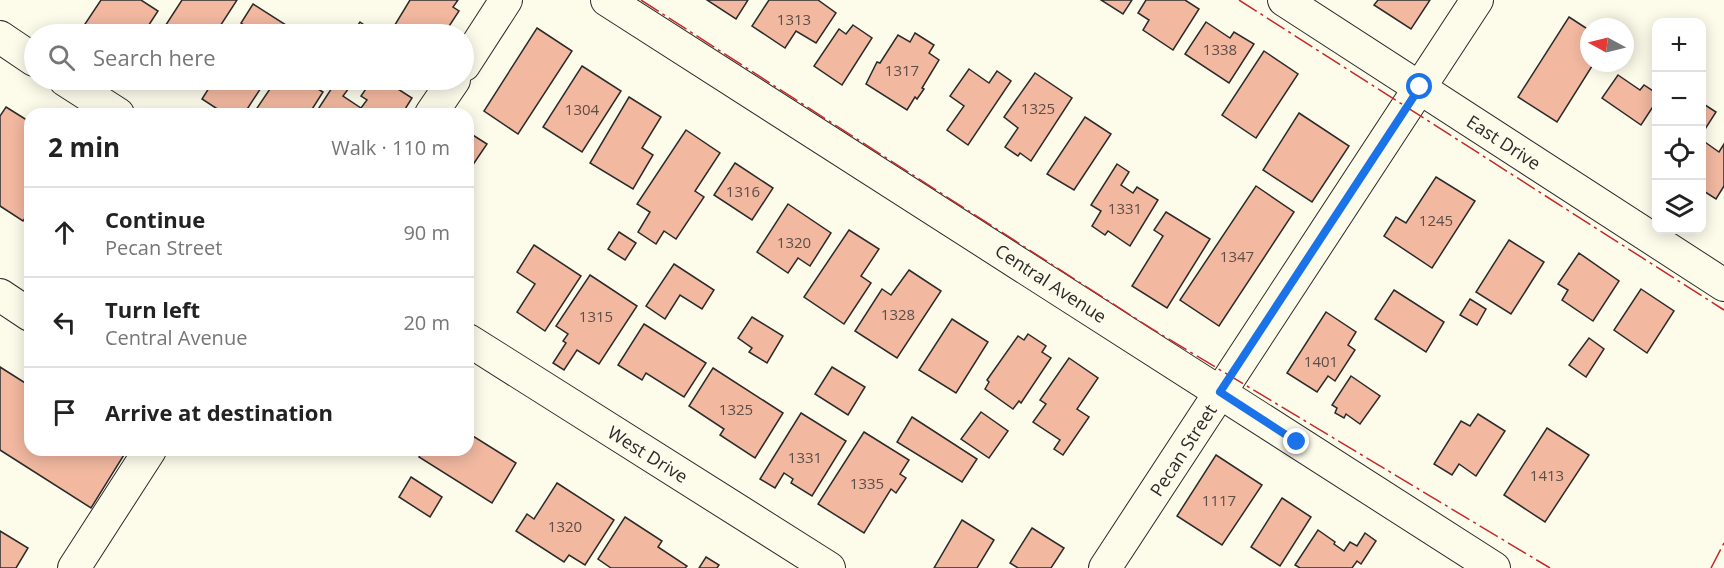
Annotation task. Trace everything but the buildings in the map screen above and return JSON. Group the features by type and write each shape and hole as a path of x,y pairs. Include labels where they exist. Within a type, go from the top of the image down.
{"street":[{"path":"474,50 506,0"},
{"name":"Central Avenue","path":"608,0 1494,568"},
{"name":"East Drive","path":"1284,0 1724,285"},
{"name":"Pecan Street","path":"1105,568 1477,0"},
{"path":"0,37 24,53"},
{"path":"81,90 109,108"},
{"path":"435,108 447,90"},
{"path":"0,296 24,311"},
{"name":"West Drive","path":"474,344 829,568"},
{"path":"74,568 146,456"}],"power":[{"path":"641,0 1152,329 1550,568"},
{"path":"1239,0 1724,310"},
{"path":"1711,568 1724,543"}],"route":[{"path":"1297,442 1220,392 1420,87"}]}
